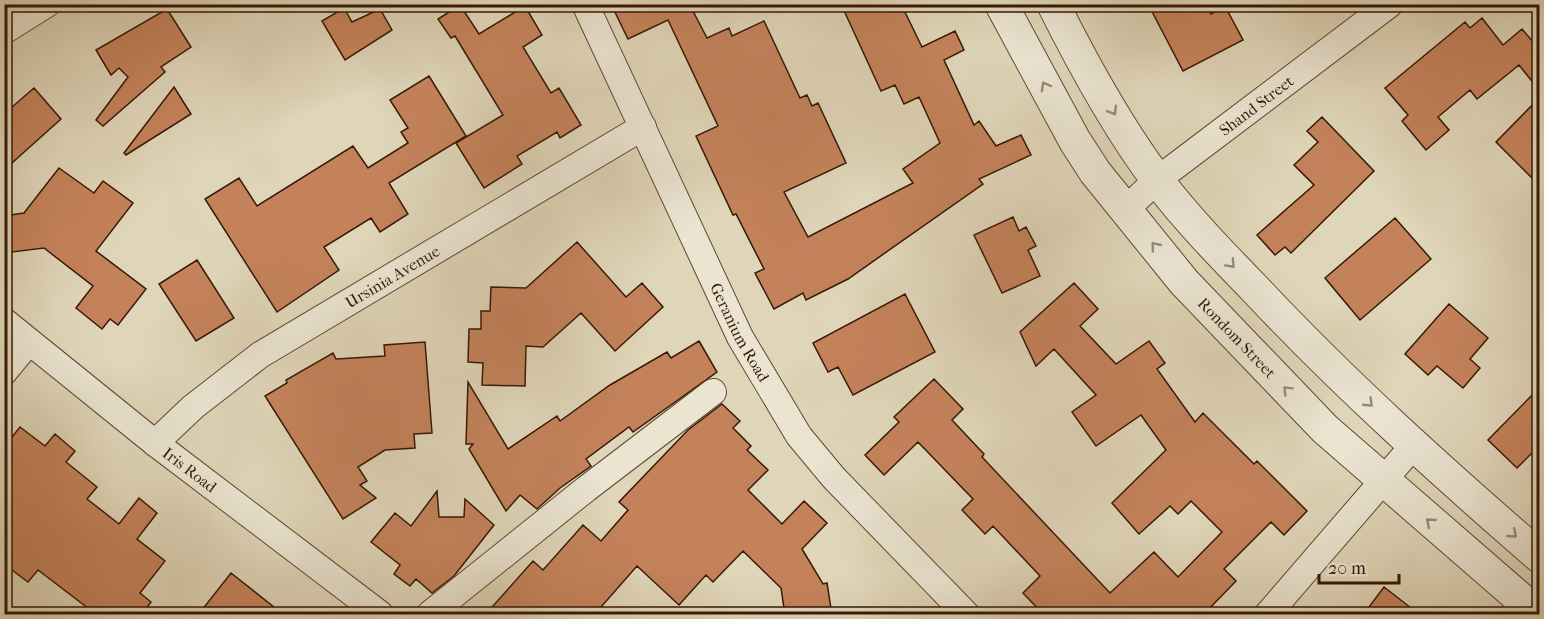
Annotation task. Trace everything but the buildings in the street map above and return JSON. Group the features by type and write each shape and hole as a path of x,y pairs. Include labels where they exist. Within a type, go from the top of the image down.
{"street":[{"path":"4,31 47,4"},
{"name":"Geranium Road","path":"585,4 740,337 799,436 834,478 966,615"},
{"name":"Rondom Street","path":"1001,4 1075,141 1095,172 1184,282 1325,429 1538,615"},
{"path":"1053,4 1110,107 1157,180 1208,240 1292,329 1413,446 1539,557"},
{"name":"Shand Street","path":"1125,210 1157,180 1390,4"},
{"name":"Ursinia Avenue","path":"155,443 193,406 260,356 643,127"},
{"name":"Iris Road","path":"4,321 28,343 155,443 380,615"},
{"path":"4,372 28,343"},
{"path":"430,615 586,489 712,392"},
{"path":"1268,615 1413,446"}]}
